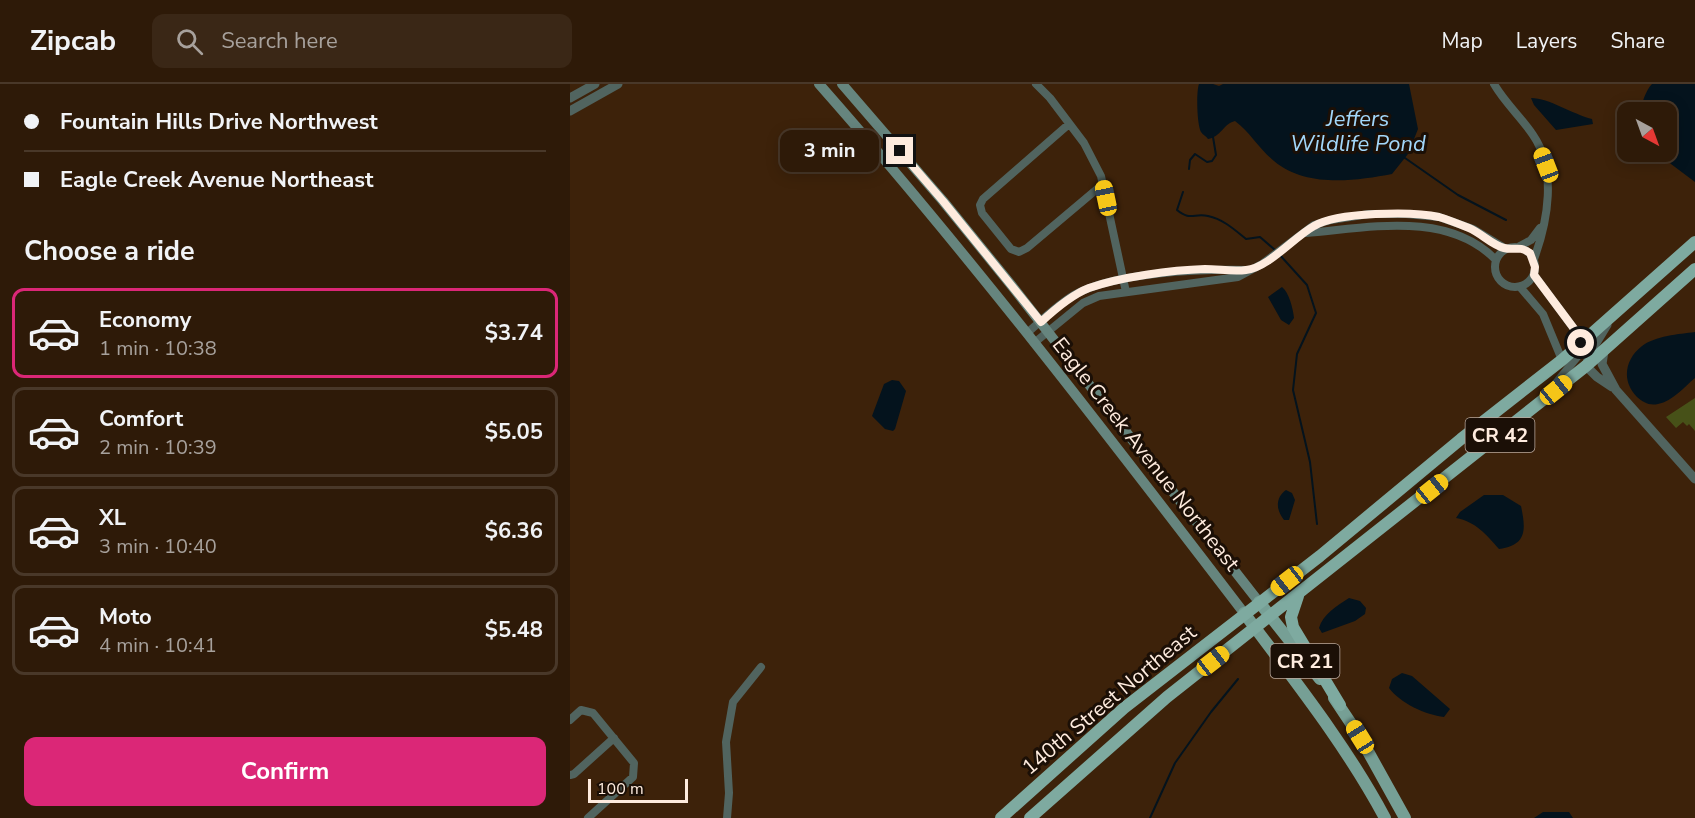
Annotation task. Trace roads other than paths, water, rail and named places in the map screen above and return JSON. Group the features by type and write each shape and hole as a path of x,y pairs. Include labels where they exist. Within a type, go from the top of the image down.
{"highway":[{"name":"CR 42","path":"1244,613 1320,555 1461,439 1562,360 1695,242"},
{"name":"CR 42","path":"1256,628 1586,366 1695,269"},
{"path":"1299,595 1291,617 1293,627 1340,705"},
{"name":"140th Street Northeast","path":"1001,818 1124,708 1244,613"},
{"name":"140th Street Northeast","path":"1030,818 1167,697 1256,628"}],"main road":[{"name":"Eagle Creek Avenue Northeast","path":"819,84 926,208 1027,333 1256,628"},
{"name":"Eagle Creek Avenue Northeast","path":"842,84 943,201 1041,322 1270,617"},
{"name":"CR 21","path":"1270,617 1340,705 1405,818"},
{"name":"CR 21","path":"1256,628 1364,779 1385,818"}],"street":[{"path":"570,98 596,84"},
{"path":"570,111 618,84"},
{"path":"1036,84 1084,143 1101,176 1126,292"},
{"path":"1494,84 1503,99 1536,138 1546,165 1548,199 1534,259 1534,275 1520,287 1508,286 1498,278 1496,260 1506,249 1517,247 1531,240 1542,224"},
{"path":"1070,124 983,199 980,205 982,213 1011,249 1019,252 1027,248 1103,184"},
{"path":"1034,343 1083,303 1099,296 1238,278 1248,270 1262,264 1314,225 1331,220 1369,214 1438,217 1473,230 1506,249"},
{"path":"1305,233 1334,229 1408,226 1436,229 1470,240 1488,251 1496,260"},
{"path":"1517,247 1524,249 1534,259"},
{"path":"1027,333 1073,296 1089,288 1123,280 1205,269 1248,270"},
{"path":"1534,275 1575,330 1581,343 1578,356 1541,402"},
{"path":"1520,287 1543,314 1562,360"},
{"path":"1614,315 1590,352 1586,366 1616,390"},
{"path":"1604,351 1602,364 1616,390 1695,480"},
{"path":"727,818 729,793 726,742 734,702 761,667"},
{"path":"570,720 581,710 594,713 634,763 633,777 588,818"},
{"path":"570,775 574,774 614,738"}],"water":[{"name":"Jeffers Wildlife Pond","path":"1199,84 1219,86 1223,84 1409,84 1418,129 1408,154 1392,174 1347,180 1316,179 1287,170 1274,161 1235,121 1216,136 1208,139 1201,132 1199,123 1197,101"},
{"path":"1652,84 1695,84 1695,182 1669,162 1677,162 1677,102 1643,102"},
{"path":"1531,98 1592,119 1593,124 1556,130 1534,105"},
{"path":"1282,287 1292,306 1294,318 1289,325 1281,320 1268,297"},
{"path":"1695,332 1695,378 1673,397 1663,402 1649,404 1637,397 1627,377 1629,364 1636,351 1654,340"},
{"path":"892,380 899,381 906,391 893,431 885,429 872,416 884,384"},
{"path":"1286,490 1292,493 1295,500 1289,520 1284,520 1278,508 1278,500"},
{"path":"1484,495 1503,495 1521,506 1524,529 1520,540 1515,544 1499,549 1475,526 1456,518 1460,512"},
{"path":"1349,598 1360,601 1366,608 1365,614 1355,621 1322,633 1319,628 1324,619"},
{"path":"1402,673 1412,676 1450,709 1444,717 1429,714 1414,707 1400,699 1389,688 1392,679"},
{"path":"1543,812 1569,812 1573,818 1534,818"}],"waterway":[{"path":"1189,169 1190,160 1195,154 1207,162 1212,161 1216,155 1213,137"},
{"path":"1405,158 1458,195 1506,220"},
{"path":"1183,192 1177,210 1181,213 1189,216 1213,217 1246,239 1260,237 1275,250"},
{"path":"1279,254 1307,285 1316,313 1297,354 1293,390 1310,462 1317,524"},
{"path":"1150,818 1175,763 1211,712 1238,679"}]}
